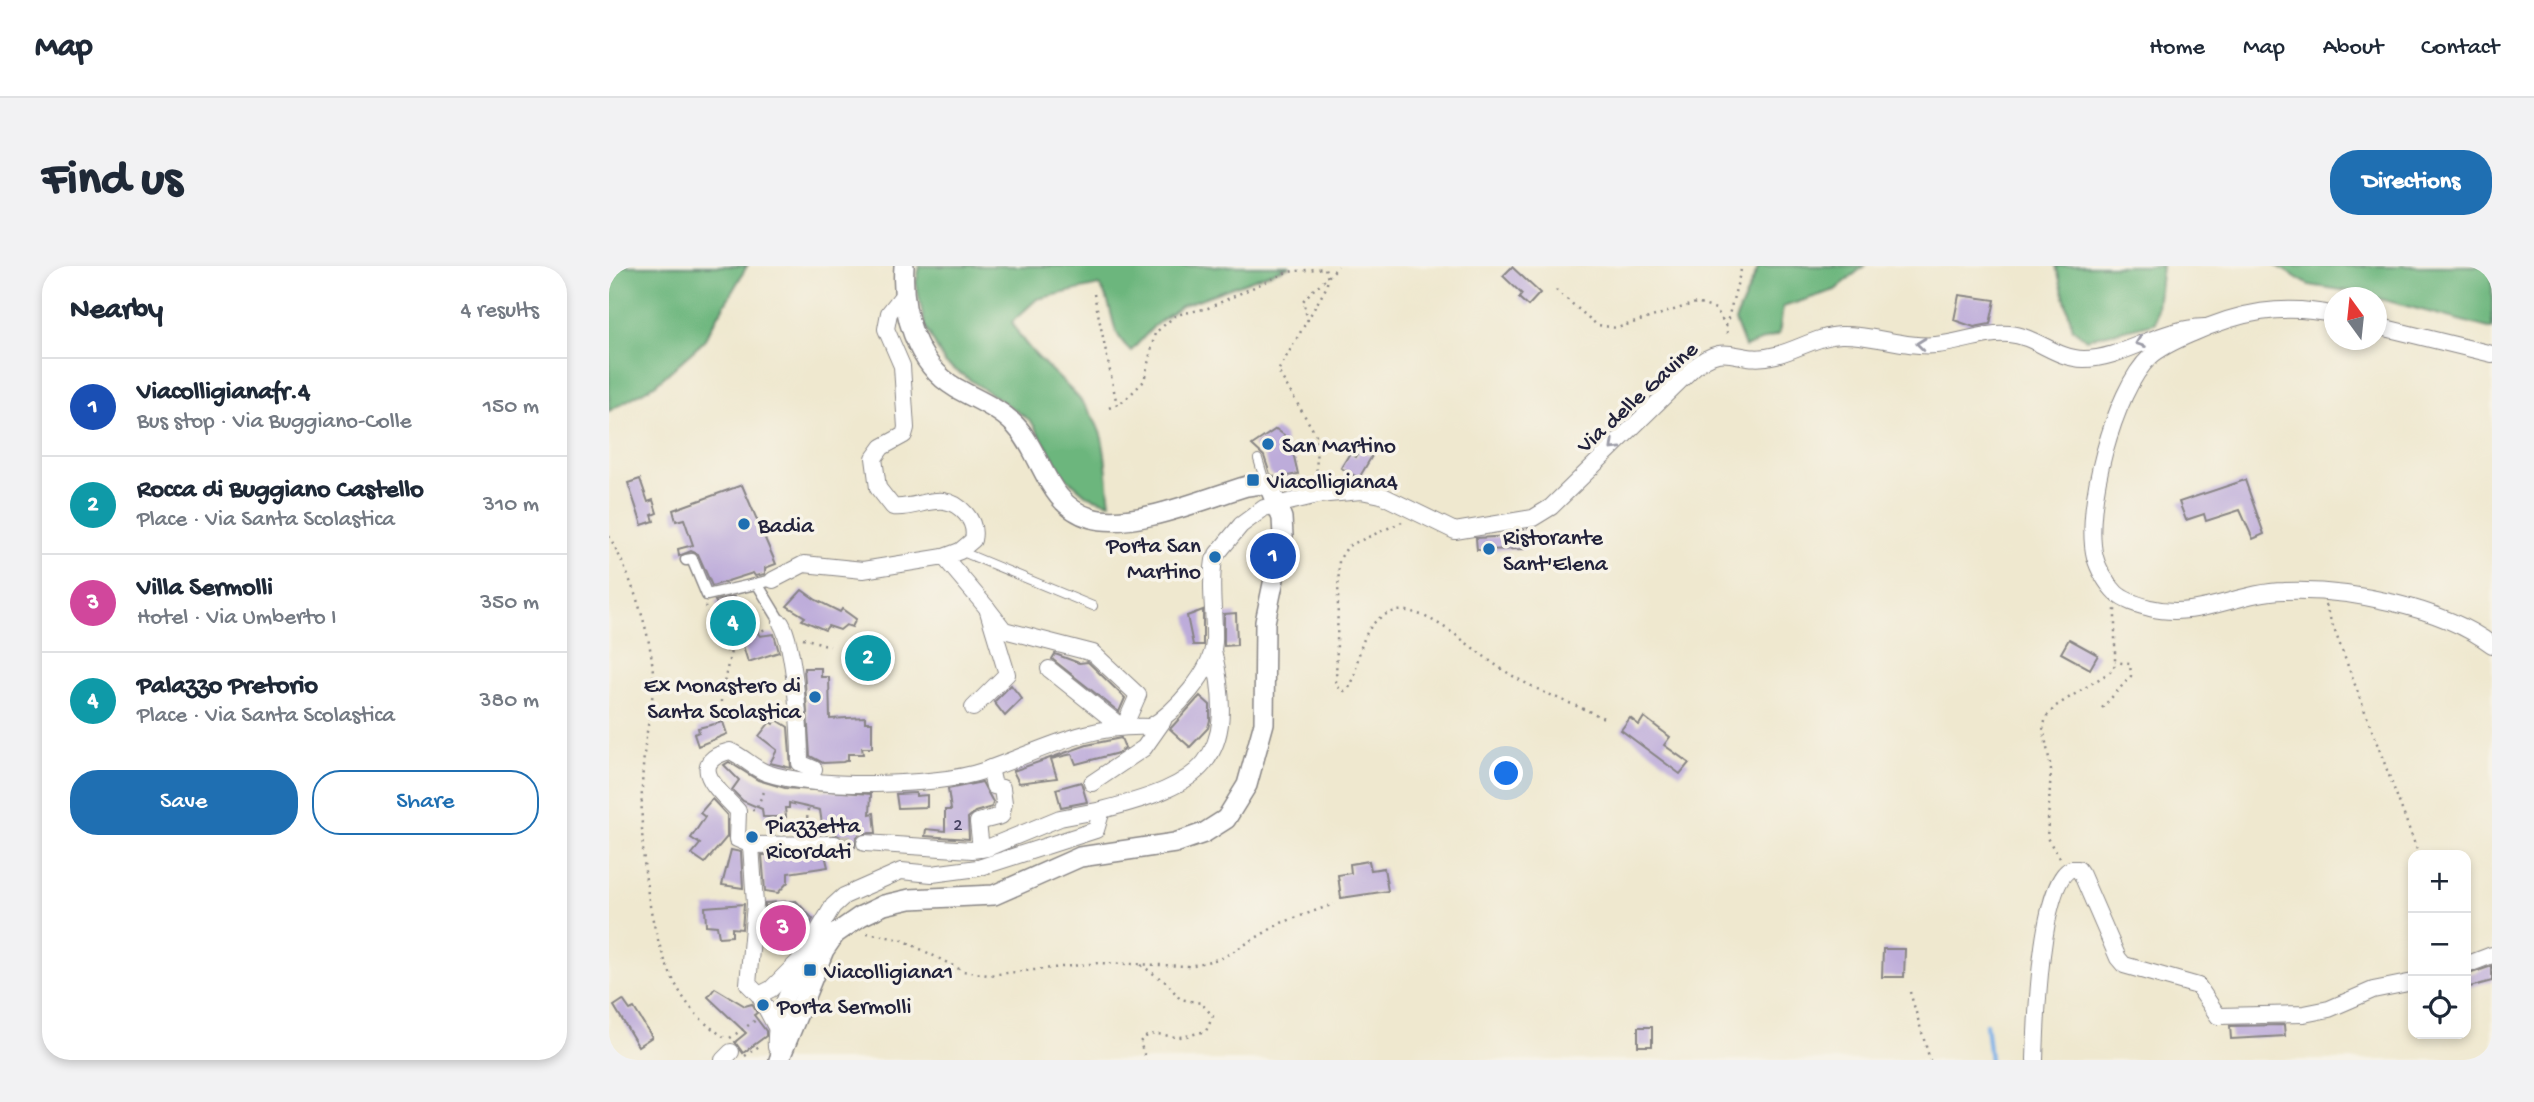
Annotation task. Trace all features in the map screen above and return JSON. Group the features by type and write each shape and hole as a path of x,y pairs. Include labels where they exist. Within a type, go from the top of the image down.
{"street":[{"path":"758,995 787,981 843,928 884,905 909,899 994,895 1080,857 1175,843 1204,833 1226,819 1247,785 1264,723 1265,622 1283,536 1277,503 1266,485 1247,486 1120,521 1091,518 1078,512 1055,493 1014,424 937,373 913,334 904,294 904,266"},
{"path":"686,560 692,559 707,595 766,582 804,564 863,570 944,557 960,551 973,540 974,534 969,519 959,508 935,500 893,507 878,488 874,458 877,451 898,440 906,428 902,366 886,328 889,313 904,294"},
{"name":"Via delle Gavine","path":"2117,594 2099,569 2093,544 2100,468 2112,425 2127,388 2150,356 2206,327 2272,308 2300,308 2324,313"},
{"name":"Via delle Gavine","path":"1213,650 1211,588 1216,557 1241,525 1264,508 1318,495 1361,491 1381,495 1455,531 1468,531 1533,518 1551,507 1708,355 1728,353 1750,359 1763,358 1826,336 1858,336 1923,346 2008,333 2024,337 2065,356 2083,359 2107,356 2181,328 2206,327"},
{"path":"2387,328 2492,354"},
{"path":"944,557 1004,630 1093,653 1103,661 1138,695 1125,726"},
{"path":"766,582 784,627 800,731 800,763 814,769"},
{"path":"2117,594 2139,605 2165,612 2185,613 2266,593 2320,592 2399,605 2430,614 2492,645"},
{"path":"973,708 1007,674 987,608"},
{"path":"835,844 751,848 737,839 737,819 708,774 717,756 730,751 769,774 848,784 947,779 990,768 1055,742 1125,726 1150,727 1182,702 1213,650"},
{"path":"865,843 947,850 981,849 1060,818 1102,810 1167,792 1211,758 1220,704 1213,650"},
{"path":"1049,669 1125,726"},
{"path":"1092,783 1144,748 1164,718"},
{"path":"981,849 978,822 1001,816 1004,811 1002,789 994,786 990,768"},
{"path":"778,1043 833,906 844,896 901,871 953,873 1018,857 1096,830 1102,810"},
{"path":"751,848 755,904 748,984 767,1012 778,1043"},
{"path":"2035,1060 2038,967 2052,908 2068,870 2078,869 2082,875 2118,958 2124,965 2198,986 2218,1016 2304,1014 2329,1009 2373,990 2408,983"},
{"path":"2471,963 2492,956"},
{"path":"778,1043 787,981"}],"lane":[{"path":"1258,459 1266,485"},
{"path":"960,551 1093,606"}],"path":[{"path":"1318,495 1316,435 1278,371 1308,321 1328,279 1338,266"},
{"path":"1728,353 1726,326 1742,266"},
{"path":"1109,408 1117,405 1144,381 1155,333 1176,315 1208,308 1287,272 1325,268 1328,279"},
{"path":"1308,321 1303,301 1314,286 1328,279"},
{"path":"1556,290 1597,325 1617,328 1696,303 1716,309 1726,326"},
{"path":"1094,294 1117,405"},
{"path":"1409,509 1406,519 1398,525 1348,546 1339,560 1336,617 1337,687 1345,691 1352,685 1361,640 1377,620 1398,611 1412,612 1429,620 1510,675 1606,719"},
{"path":"609,536 639,610 652,662 653,701 644,756 642,797 644,860 651,917 669,967 699,1018 727,1040 767,1012"},
{"path":"2320,592 2417,850"},
{"path":"2068,870 2047,838 2052,769 2043,727 2047,716 2056,706 2110,672 2115,662 2117,594"},
{"path":"706,610 730,656"},
{"path":"784,627 830,646"},
{"path":"719,723 720,694 727,680 732,648 751,635"},
{"path":"2102,708 2131,676 2130,664 2115,662"},
{"path":"737,819 755,810 769,774"},
{"path":"865,933 903,940 963,971 988,975 1099,963 1190,966 1223,958 1281,923 1334,904"},
{"path":"1139,963 1167,983 1180,999 1201,1003 1213,1016 1206,1031 1179,1037 1152,1033 1144,1037 1140,1042 1146,1060"},
{"path":"1910,992 1930,1060"},
{"path":"727,1056 745,1056 778,1043"}],"green space":[{"path":"609,266 747,266 703,342 656,384 609,411"},
{"path":"920,266 1290,266 1181,306 1154,326 1131,351 1114,326 1105,294 1099,285 1037,299 1012,322 1032,351 1082,402 1092,416 1104,448 1110,503 1088,496 1064,476 1031,421 945,363 925,326 916,283"},
{"path":"1759,266 1864,266 1835,290 1783,307 1779,334 1745,347 1735,321"},
{"path":"2056,266 2162,266 2155,323 2086,339 2073,329"},
{"path":"2277,266 2492,266 2492,329 2387,301 2387,287 2309,285"}],"building":[{"path":"1512,267 1540,293 1528,306 1519,298 1522,294 1503,276"},
{"path":"1959,295 1995,300 1990,324 1974,327 1954,320"},
{"path":"1276,429 1284,435 1286,449 1292,448 1298,474 1277,478 1270,474 1264,456 1252,445"},
{"path":"1360,450 1372,456 1359,478 1341,468 1350,453 1356,457"},
{"path":"640,479 648,502 653,500 657,513 652,515 654,521 642,525 628,483"},
{"path":"2245,480 2264,534 2253,539 2240,510 2206,521 2204,514 2186,520 2179,502"},
{"path":"742,485 776,564 765,568 765,574 755,576 753,573 712,586 698,554 691,551 679,556 678,549 693,545 684,519 676,521 673,510"},
{"path":"1524,530 1524,549 1477,550 1476,538 1513,536 1513,532"},
{"path":"802,590 840,612 842,609 856,619 852,627 846,625 840,630 828,626 825,630 802,620 805,617 787,606"},
{"path":"734,597 736,602 740,601 760,636 774,634 779,652 748,662 740,636 727,644 710,618 721,611 715,601"},
{"path":"1203,610 1203,645 1193,645 1187,616"},
{"path":"1236,613 1237,645 1224,646 1224,614"},
{"path":"2069,639 2098,655 2090,669 2061,653"},
{"path":"1055,654 1079,663 1088,662 1125,698 1119,712 1052,659"},
{"name":"Ex Monastero di Santa Scolastica","path":"804,668 821,668 821,677 829,677 830,719 865,717 865,722 872,722 872,748 862,748 863,754 848,754 848,760 843,762 823,763 810,756"},
{"path":"1011,685 1022,699 1005,716 994,702"},
{"path":"1200,696 1210,705 1210,720 1208,728 1190,747 1170,729"},
{"path":"1644,717 1670,737 1664,745 1689,763 1680,774 1621,730 1630,718 1639,725"},
{"path":"777,720 788,727 791,768 770,763 777,750 759,736 770,722 773,724"},
{"path":"723,722 727,734 698,746 694,734 699,732 698,728"},
{"path":"1121,738 1125,748 1118,753 1076,764 1072,754 1051,759 1057,778 1019,783 1013,771 1087,745"},
{"path":"729,762 758,780 785,788 871,794 870,814 874,813 876,833 861,833 856,838 855,847 845,848 844,838 834,834 833,822 822,824 820,810 789,803 789,808 785,808 786,817 763,817 762,809 743,801 732,790 739,780 724,765"},
{"path":"982,782 993,802 992,807 975,812 968,818 969,839 925,836 926,829 945,831 945,810 951,810 948,789"},
{"path":"1081,782 1087,802 1061,807 1056,789"},
{"path":"916,793 916,796 927,795 927,807 898,808 896,794"},
{"path":"712,799 727,815 727,837 705,863 692,854 700,844 691,838 705,817 700,813"},
{"path":"731,850 741,852 743,888 722,885"},
{"path":"762,855 825,855 828,867 788,873 788,882 778,893 765,891"},
{"path":"1369,861 1371,870 1384,868 1388,891 1341,898 1338,875 1351,873 1350,864"},
{"path":"796,901 813,919 798,939 772,904 765,907 765,903"},
{"path":"744,904 742,929 732,928 732,936 719,937 717,926 706,925 705,907"},
{"path":"1883,949 1905,949 1904,977 1882,977"},
{"path":"2492,966 2492,981 2471,987 2471,973"},
{"path":"715,988 745,1006 752,1004 757,1013 754,1015 766,1031 766,1036 743,1053 735,1042 746,1033 708,997"},
{"path":"623,1000 630,1010 634,1008 652,1037 638,1046 614,1006"},
{"path":"2284,1025 2285,1036 2231,1039 2230,1026"},
{"path":"1638,1027 1652,1027 1652,1046 1638,1046"}],"waterway":[{"path":"1986,1024 1990,1060"}],"tunnel":[{"path":"835,844 865,843"}],"place":[{"name":"San Martino","path":"1268,444"},
{"name":"Viacolligiana4","path":"1253,480"},
{"name":"Badia","path":"744,524"},
{"name":"Ristorante Sant'Elena","path":"1489,549"},
{"name":"Viacolligianafr.4","path":"1273,556"},
{"name":"Porta San Martino","path":"1215,557"},
{"name":"Palazzo Pretorio","path":"733,623"},
{"name":"Rocca di Buggiano Castello","path":"868,658"},
{"name":"Ex Monastero di Santa Scolastica","path":"815,697"},
{"name":"Piazzetta Ricordati","path":"752,837"},
{"name":"Villa Sermolli","path":"783,928"},
{"name":"Viacolligiana1","path":"810,970"},
{"name":"Porta Sermolli","path":"763,1005"}]}
